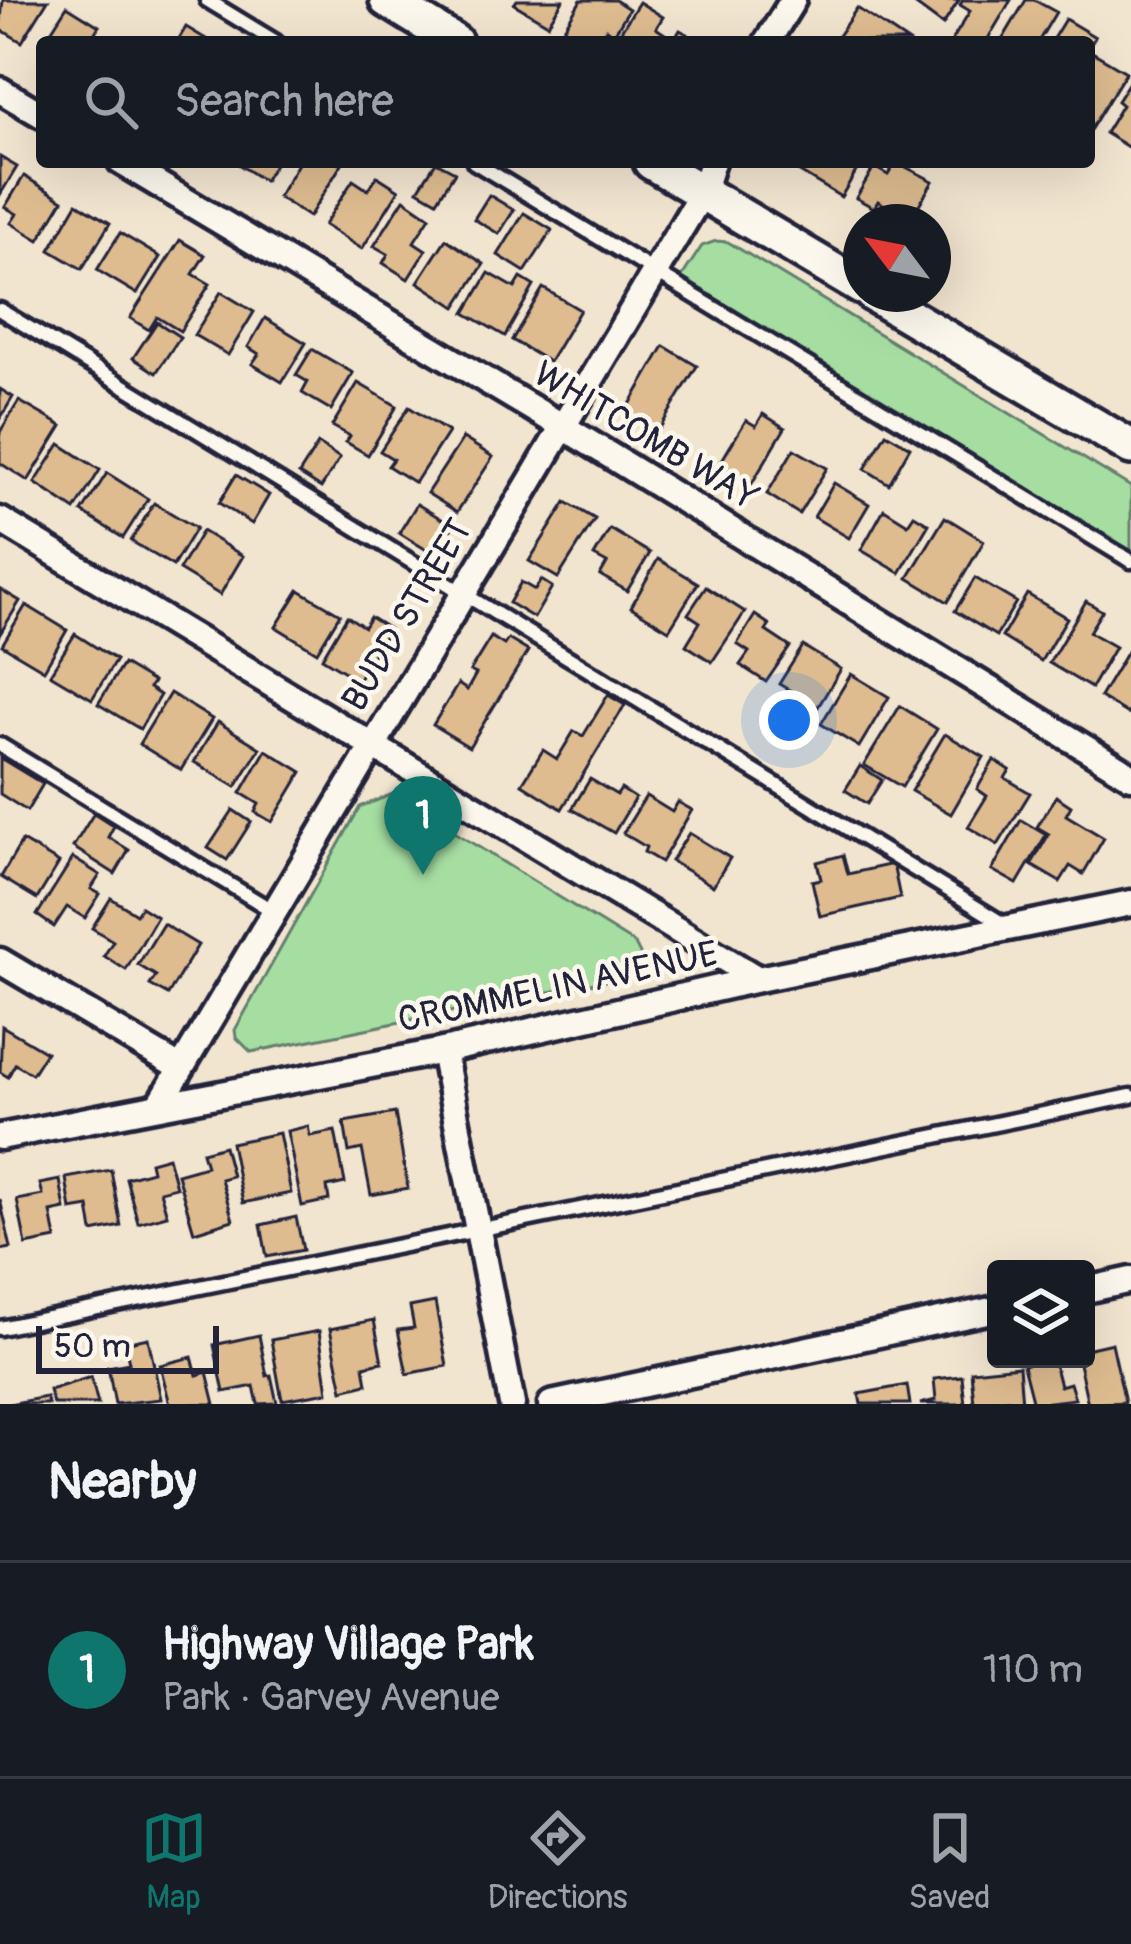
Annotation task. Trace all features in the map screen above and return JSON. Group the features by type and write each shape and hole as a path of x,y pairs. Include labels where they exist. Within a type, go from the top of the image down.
{"street":[{"path":"387,0 445,36"},
{"path":"771,36 793,0"},
{"path":"0,90 36,111"},
{"name":"WHITCOMB WAY","path":"131,168 1131,776"},
{"path":"672,168 707,178 843,274"},
{"name":"BUDD STREET","path":"160,1104 707,178"},
{"path":"902,312 1131,447"},
{"path":"0,520 758,979"},
{"name":"CROMMELIN AVENUE","path":"0,1137 443,1051 758,979 1131,903"},
{"path":"0,961 181,1068"},
{"path":"443,1051 512,1404"},
{"path":"1095,1288 1131,1280"},
{"path":"551,1404 987,1311"}],"lane":[{"path":"207,0 266,36"},
{"path":"485,168 1131,561"},
{"path":"0,310 1010,928"},
{"path":"0,745 274,911"},
{"path":"0,1328 1131,1096"}],"green space":[{"path":"728,242 1131,487 1131,554 681,278 702,246"},
{"path":"393,794 635,944 640,966 629,976 251,1052 235,1030 360,807"}],"building":[{"path":"3,0 48,0 22,42 0,29"},
{"path":"517,0 563,0 548,24 514,4"},
{"path":"581,0 615,0 629,9 614,34 606,29 602,36 561,33"},
{"path":"909,0 959,0 943,25"},
{"path":"963,0 1011,0 990,36 955,36 970,11 960,5"},
{"path":"1026,0 1056,12 1042,36 1005,36"},
{"path":"639,2 663,17 656,28 668,36 618,36"},
{"path":"67,6 99,26 93,36 48,36"},
{"path":"857,8 899,36 838,36"},
{"path":"1065,19 1093,36 1055,36"},
{"path":"186,27 201,36 181,36"},
{"path":"1095,54 1126,72 1095,122"},
{"path":"1131,79 1131,149 1105,133"},
{"path":"0,157 17,167 0,195"},
{"path":"244,168 272,168 264,181"},
{"path":"295,168 339,168 309,217 278,197"},
{"path":"432,168 455,172 437,201 418,190"},
{"path":"793,168 858,168 841,197"},
{"path":"876,168 888,175 892,168 908,168 933,181 919,204 867,204 856,198"},
{"path":"24,176 63,200 39,240 11,223 17,214 5,207"},
{"path":"377,176 399,190 362,249 324,225 353,180 368,190"},
{"path":"489,195 514,210 499,234 474,219"},
{"path":"404,199 430,217 414,242 426,250 408,279 383,263 388,254 374,246"},
{"path":"77,203 110,223 82,269 50,250"},
{"path":"524,213 552,230 525,272 498,255"},
{"path":"120,233 160,257 137,294 97,270"},
{"path":"446,239 484,264 456,307 418,282"},
{"path":"180,240 205,255 193,274 210,284 180,331 157,317 149,330 130,318"},
{"path":"489,273 515,288 521,278 534,286 505,336 465,313"},
{"path":"543,288 580,310 549,362 512,340"},
{"path":"221,292 254,312 228,355 194,335"},
{"path":"265,318 306,343 282,382 252,364 259,354 248,347"},
{"path":"157,322 180,337 156,373 133,358"},
{"path":"664,346 697,366 657,433 625,413"},
{"path":"312,349 353,373 331,410 302,393 308,382 296,375"},
{"path":"358,383 397,406 368,455 346,442 350,436 332,426"},
{"path":"0,389 13,397 0,419"},
{"path":"19,401 62,426 28,481 0,463 0,432"},
{"path":"409,407 448,432 415,483 388,466 393,459 380,451"},
{"path":"763,414 785,428 751,485 719,465 746,420 756,426"},
{"path":"886,433 910,447 889,484 865,469"},
{"path":"463,438 493,457 457,512 427,493"},
{"path":"60,444 100,470 75,510 35,483"},
{"path":"318,444 340,458 321,488 299,474"},
{"path":"794,449 827,468 799,514 767,494"},
{"path":"107,473 148,499 123,538 82,512"},
{"path":"236,475 269,495 252,524 219,503"},
{"path":"834,483 869,504 849,538 814,517"},
{"path":"566,502 595,519 558,578 529,561"},
{"path":"154,503 196,528 173,566 131,541"},
{"path":"417,504 453,526 435,555 399,533"},
{"path":"884,509 908,524 914,515 929,524 900,573 861,550"},
{"path":"945,517 984,541 948,602 908,578"},
{"path":"610,529 650,553 627,591 600,575 607,563 594,556"},
{"path":"202,531 243,556 220,595 179,570"},
{"path":"658,559 698,583 669,630 631,607"},
{"path":"975,578 1016,602 996,636 955,611"},
{"path":"541,580 552,587 534,618 509,603 521,582 535,590"},
{"path":"706,587 745,612 712,662 686,645 700,622 688,614"},
{"path":"0,589 20,601 0,634"},
{"path":"299,590 340,614 317,652 276,627"},
{"path":"1027,594 1067,618 1041,661 1002,637"},
{"path":"1086,601 1102,611 1089,632 1115,647 1091,688 1049,663"},
{"path":"26,605 67,630 44,670 2,645"},
{"path":"755,615 770,625 766,631 790,647 766,682 740,665 749,652 737,644"},
{"path":"347,616 364,627 370,617 389,629 358,680 322,658"},
{"path":"75,634 116,660 92,699 50,674"},
{"path":"491,637 504,645 508,639 528,651 469,747 433,725 458,684 467,690 476,674 470,671"},
{"path":"1131,645 1131,708 1128,714 1100,697"},
{"path":"803,646 841,669 818,707 779,684"},
{"path":"123,664 153,682 149,688 160,695 140,729 98,704"},
{"path":"851,674 889,697 859,747 821,724"},
{"path":"170,693 212,719 181,770 139,744"},
{"path":"608,695 625,705 562,809 522,784 543,750 557,759 574,731 583,736"},
{"path":"900,706 937,729 902,787 864,765"},
{"path":"218,722 260,748 236,787 194,762"},
{"path":"945,734 984,757 951,814 911,791"},
{"path":"266,750 302,772 272,822 255,812 259,804 241,793"},
{"path":"0,758 43,784 27,811 0,794"},
{"path":"994,760 1010,770 1005,778 1030,793 998,845 968,827 987,796 977,789"},
{"path":"860,766 882,780 867,804 845,790"},
{"path":"590,779 617,795 621,789 635,798 614,833 572,809"},
{"path":"646,796 672,812 678,802 692,810 661,862 623,833"},
{"path":"1056,796 1071,806 1066,815 1104,838 1083,874 1070,866 1060,882 1031,865 1049,834 1037,827"},
{"path":"233,810 251,822 227,860 208,848"},
{"path":"94,813 114,826 108,837 129,850 115,874 73,847"},
{"path":"1021,820 1046,835 1017,884 992,870"},
{"path":"689,833 730,858 713,886 671,861"},
{"path":"22,841 59,863 37,899 1,877"},
{"path":"843,855 848,874 893,864 900,898 820,916 812,881 821,879 817,862"},
{"path":"73,858 100,875 91,889 100,894 85,918 67,907 54,927 37,915"},
{"path":"111,898 136,914 141,907 157,917 126,970 104,956 113,941 92,928"},
{"path":"163,924 198,945 168,995 150,985 156,976 138,965"},
{"path":"2,1026 46,1052 32,1074 15,1064 8,1077 0,1072"},
{"path":"395,1113 408,1188 371,1195 362,1149 349,1152 344,1122"},
{"path":"308,1126 310,1136 335,1131 345,1183 327,1187 329,1200 302,1206 287,1131"},
{"path":"279,1133 291,1193 243,1203 231,1143"},
{"path":"224,1146 232,1176 221,1179 233,1220 194,1232 177,1174 206,1166 202,1152"},
{"path":"168,1157 176,1187 160,1191 167,1215 138,1223 126,1178 152,1171 150,1162"},
{"path":"111,1170 121,1226 93,1232 89,1207 71,1210 66,1178"},
{"path":"60,1180 65,1209 51,1212 56,1239 26,1245 17,1200 43,1195 40,1184"},
{"path":"0,1199 11,1248 0,1250"},
{"path":"296,1217 303,1250 267,1257 261,1225"},
{"path":"435,1302 447,1366 407,1374 398,1330 414,1328 410,1307"},
{"path":"374,1320 382,1362 364,1366 367,1384 343,1390 330,1329"},
{"path":"319,1331 328,1392 282,1400 271,1340"},
{"path":"259,1335 277,1403 258,1404 254,1386 224,1392 214,1345"},
{"path":"148,1338 161,1399 115,1404 108,1367 129,1363 125,1343"},
{"path":"1112,1343 1125,1402 1088,1404 1080,1368 1095,1368 1095,1347"},
{"path":"192,1357 197,1375 207,1372 215,1404 170,1404 160,1365"},
{"path":"1019,1368 1022,1404 1008,1404 1008,1399 974,1403 971,1371"},
{"path":"1024,1368 1055,1368 1060,1386 1070,1383 1075,1399 1033,1404"},
{"path":"962,1376 965,1404 920,1404 936,1400 934,1379"},
{"path":"91,1377 98,1404 53,1404 49,1390"},
{"path":"907,1385 910,1404 861,1404 859,1394"},
{"path":"46,1397 48,1404 9,1404"}],"place":[{"name":"Highway Village Park","path":"423,875"}]}
